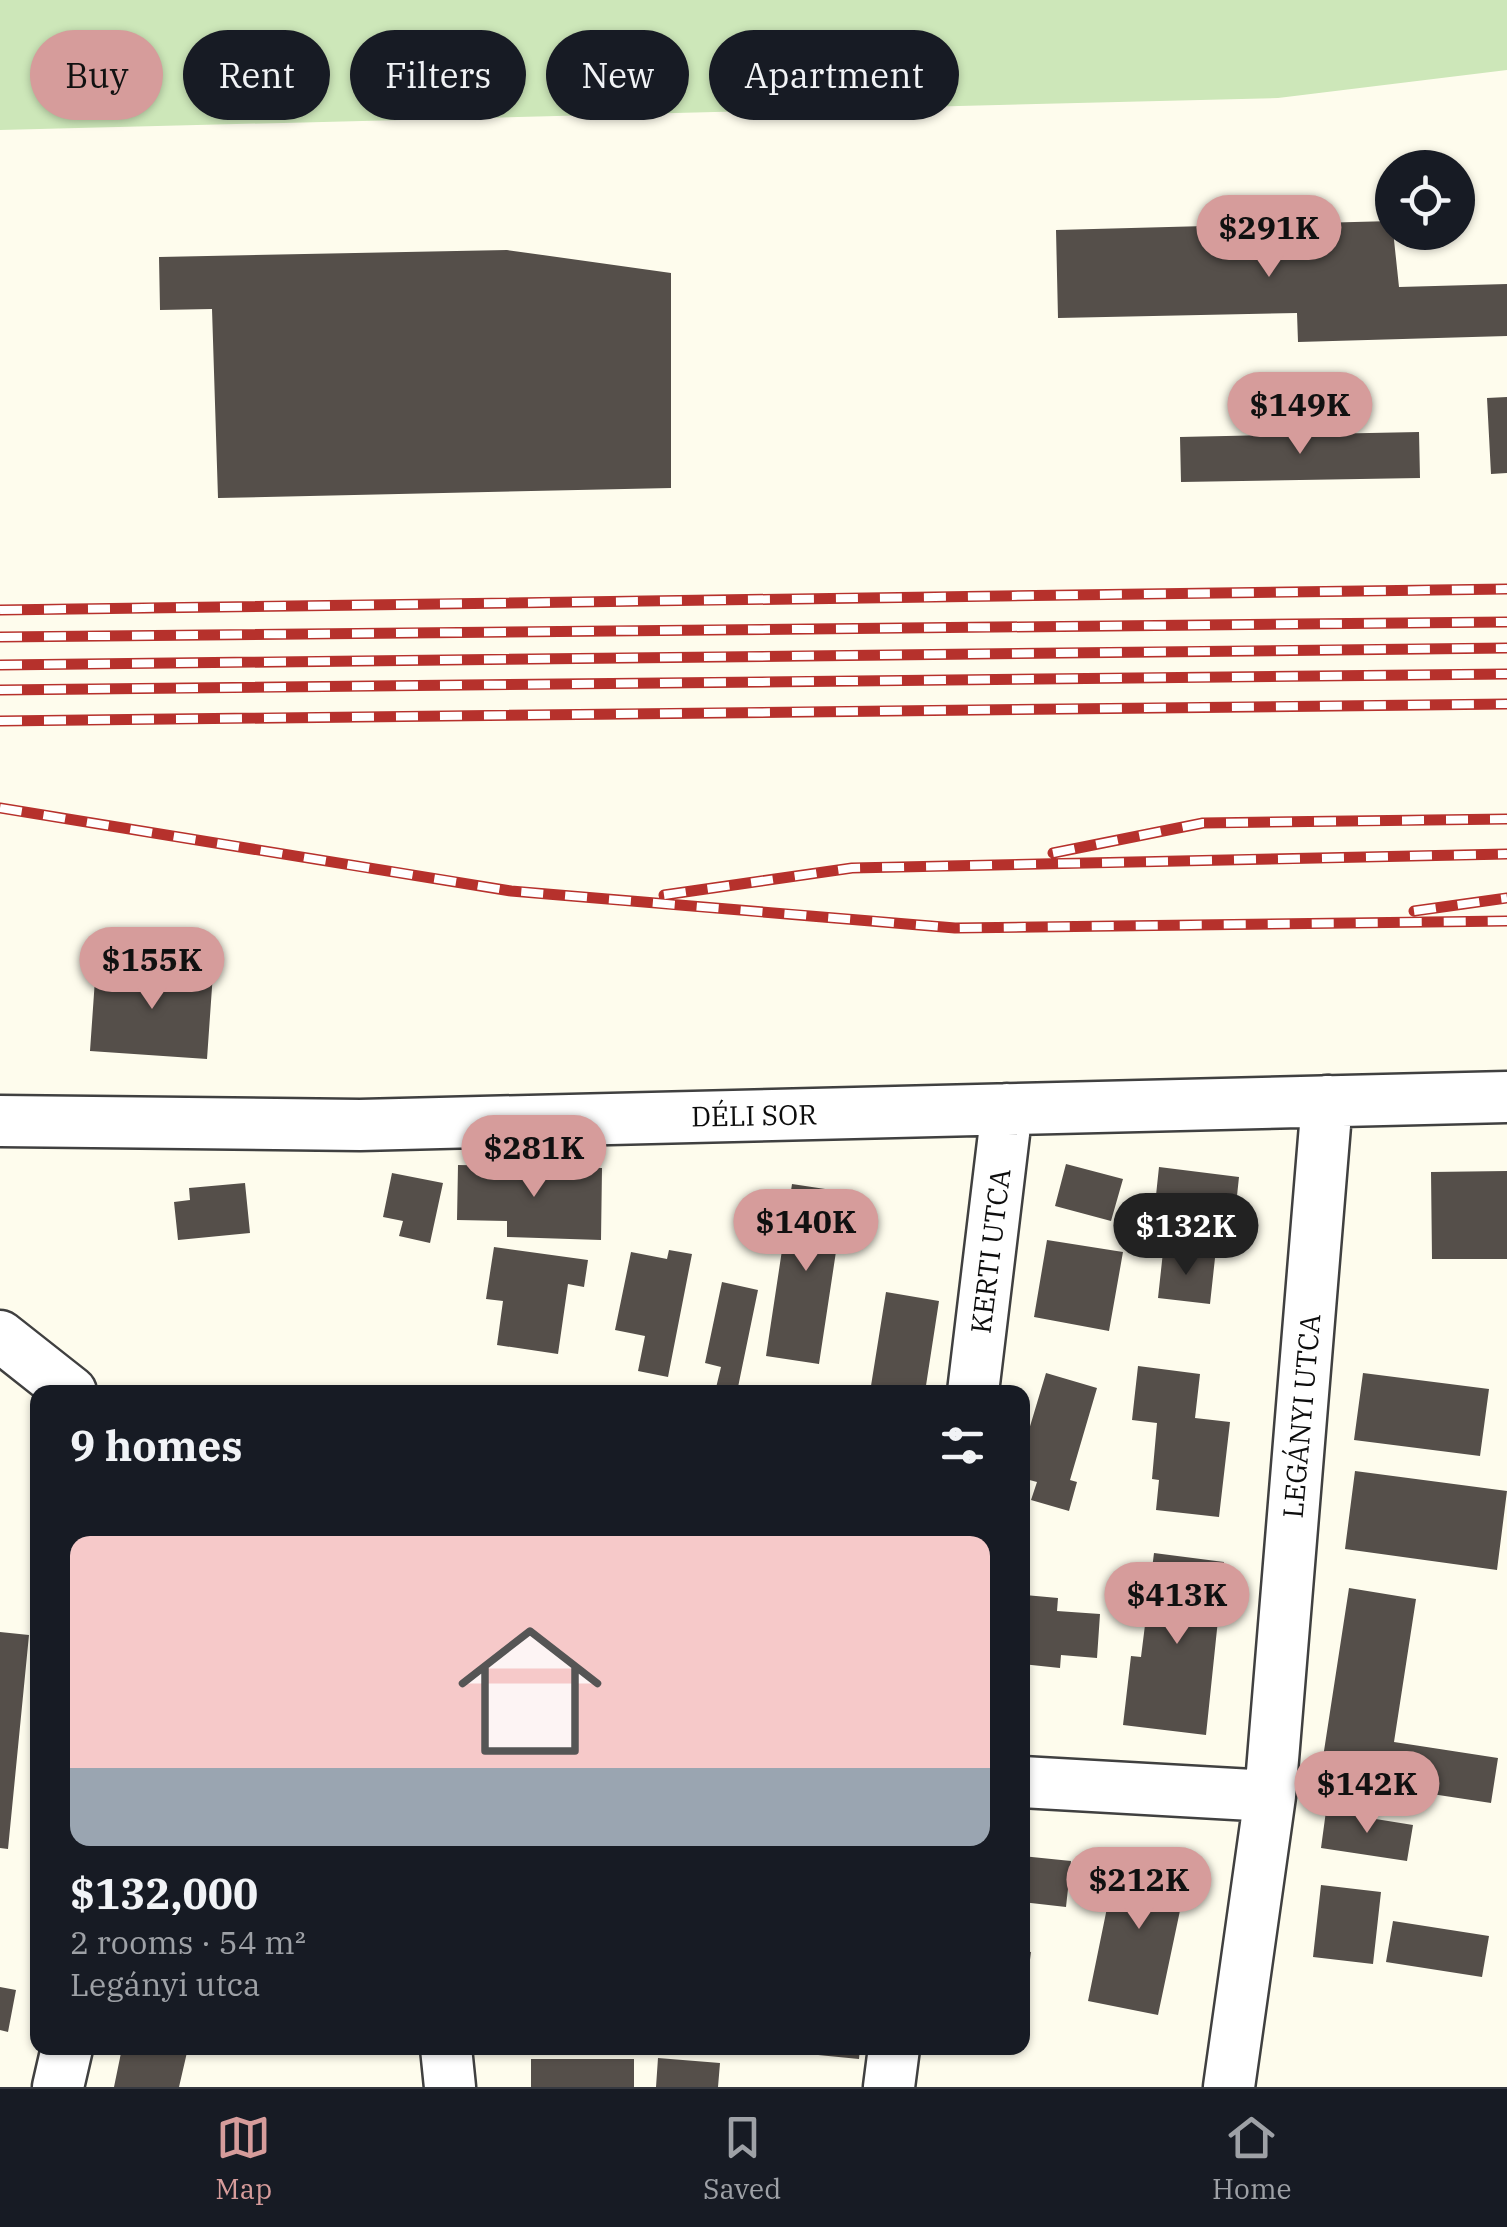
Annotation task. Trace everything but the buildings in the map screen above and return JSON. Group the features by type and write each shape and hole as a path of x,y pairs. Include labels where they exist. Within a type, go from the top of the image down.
{"street":[{"name":"DÉLI SOR","path":"0,1121 360,1125 1507,1096"},
{"name":"LEGÁNYI UTCA","path":"1229,2087 1270,1796 1327,1101"},
{"name":"KERTI UTCA","path":"974,1385 1007,1109"},
{"path":"0,1336 62,1385"},
{"path":"1030,1782 1270,1796"},
{"path":"58,2087 65,2055"},
{"path":"447,2055 450,2087"},
{"path":"889,2087 893,2055"}],"green space":[{"path":"0,0 1507,0 1507,70 1278,98 959,106 959,30 709,30 709,112 689,113 689,30 546,30 546,116 526,117 526,30 350,30 350,120 399,120 0,130"}],"railway":[{"path":"0,610 1507,589"},
{"path":"0,637 1507,622"},
{"path":"0,665 1507,648"},
{"path":"0,690 1507,674"},
{"path":"0,721 1507,704"},
{"path":"0,808 511,891 955,928 1507,921"},
{"path":"1053,853 1203,823 1507,819"},
{"path":"664,895 852,868 1507,854"},
{"path":"1414,911 1507,898"}]}
